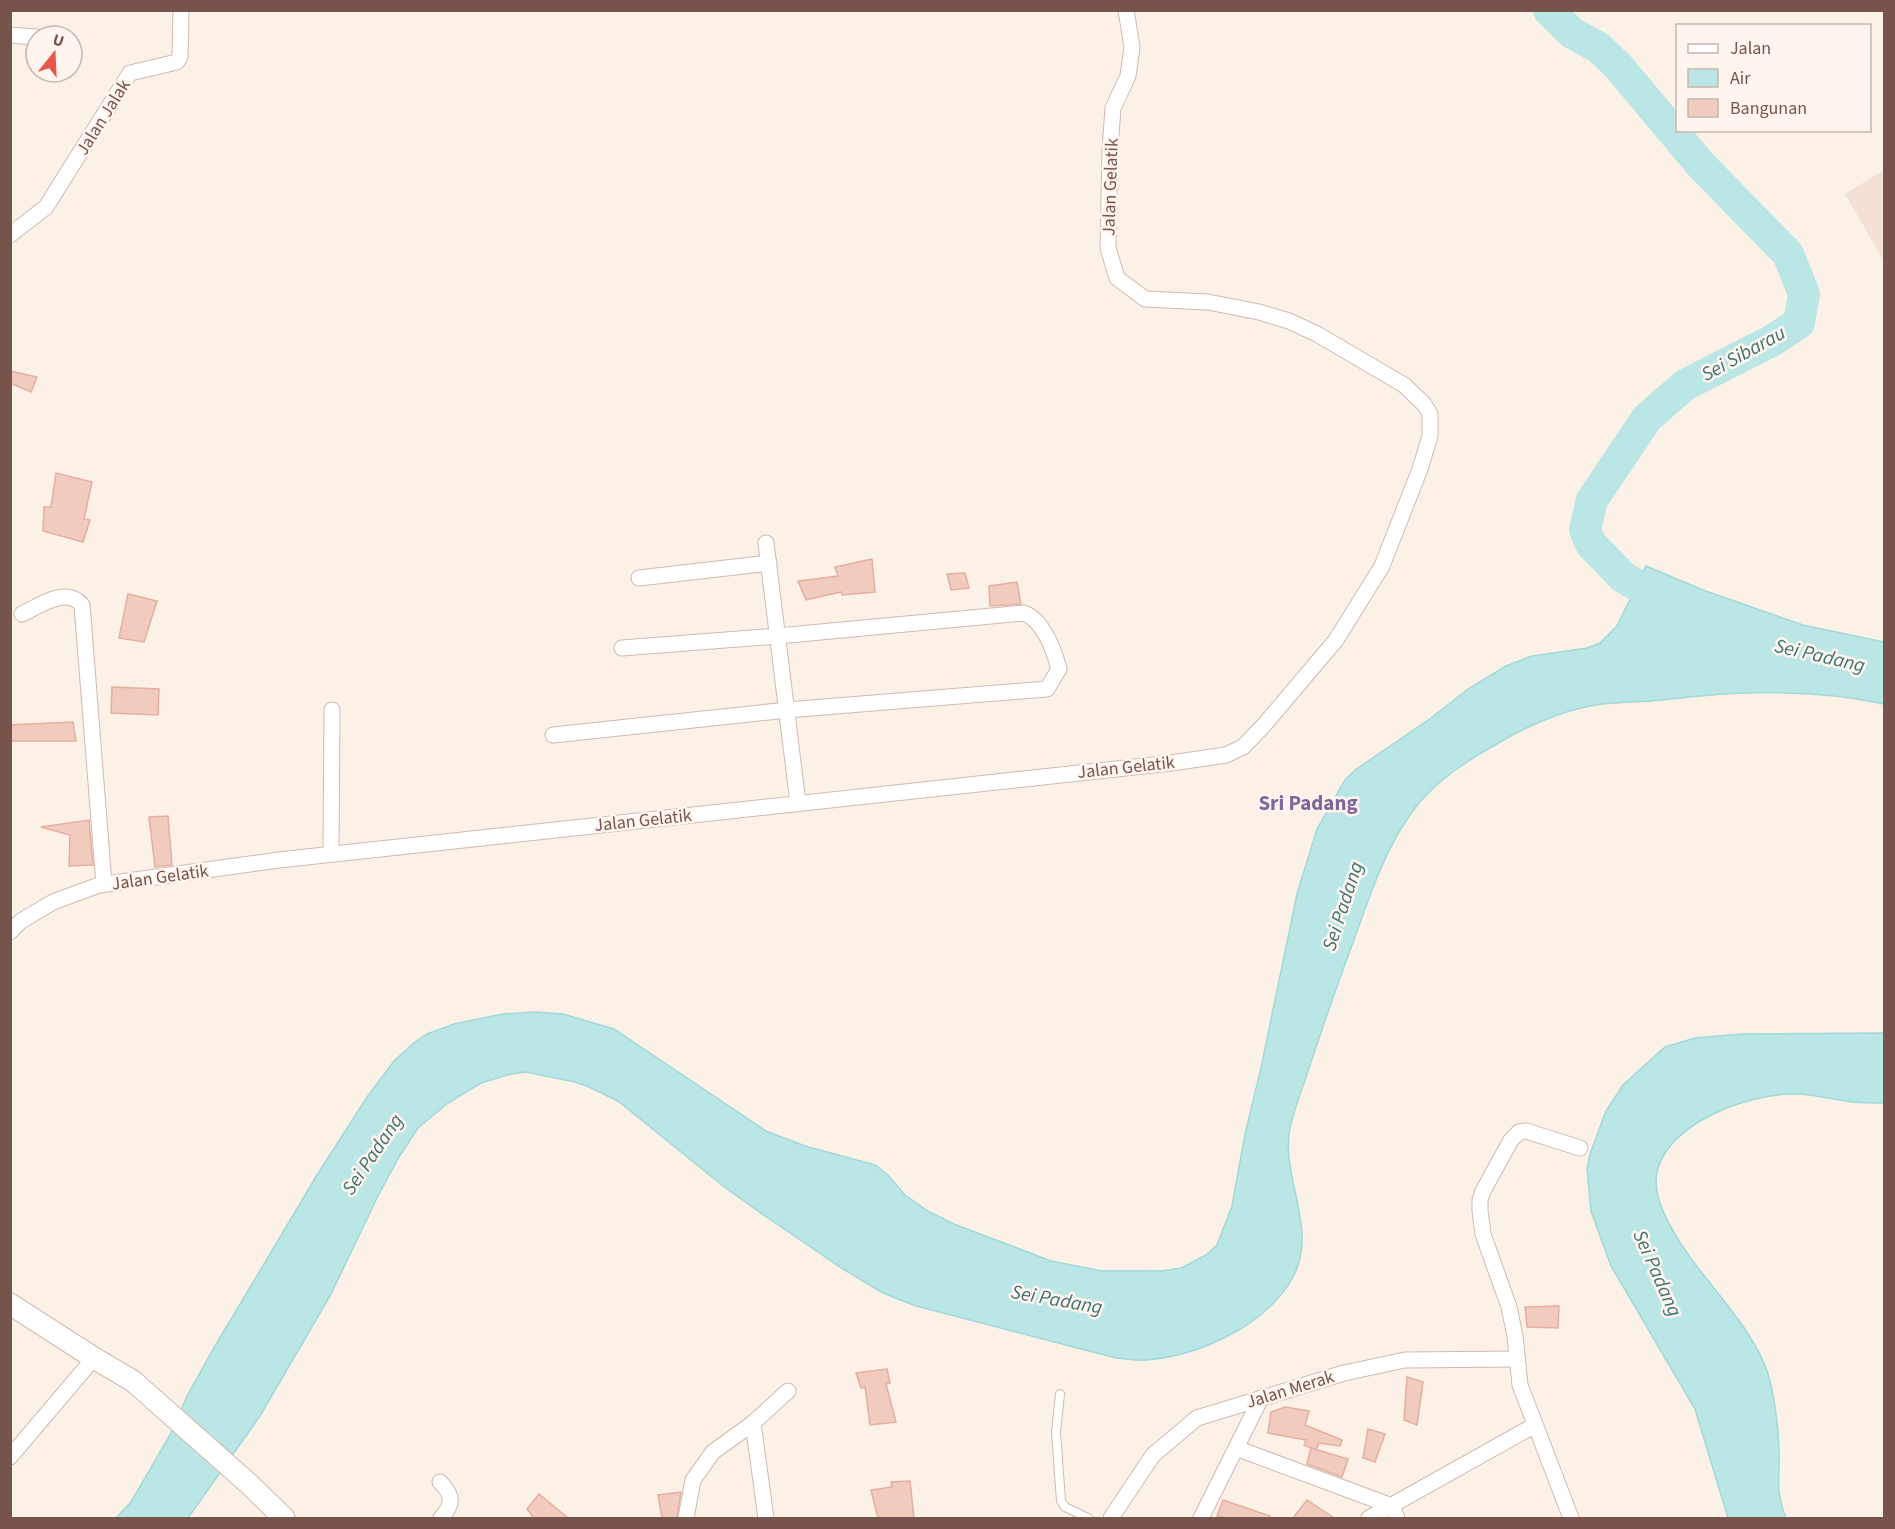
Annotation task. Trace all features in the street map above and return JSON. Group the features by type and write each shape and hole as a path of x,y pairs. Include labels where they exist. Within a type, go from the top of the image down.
{"main road":[{"path":"10,1304 133,1381 249,1484 282,1518"}],"street":[{"name":"Jalan Jalak","path":"10,235 46,207 130,73 177,62 180,57 181,10"},
{"name":"Jalan Gelatik","path":"10,932 21,921 53,902 104,885 331,854 1226,756 1243,747 1336,640 1382,566 1420,469 1430,436 1430,414 1424,404 1404,386 1317,334 1289,321 1208,302 1144,299 1117,278 1108,248 1110,150 1113,108 1128,76 1132,47 1126,10"},
{"path":"766,543 798,803"},
{"path":"639,578 769,563"},
{"path":"22,614 59,597 78,600 82,605 104,885"},
{"path":"553,735 786,710 1047,688 1059,669 1043,630 1032,615 1024,613 622,648"},
{"path":"331,854 332,710"},
{"path":"1571,1518 1520,1385 1515,1336 1509,1307 1483,1234 1480,1200 1511,1140 1519,1132 1526,1131 1580,1148"},
{"path":"10,1457 94,1358"},
{"name":"Jalan Merak","path":"1111,1518 1153,1455 1197,1418 1344,1373 1405,1360 1516,1359"},
{"path":"686,1518 693,1480 713,1452 753,1423 788,1391"},
{"path":"1201,1518 1261,1398"},
{"path":"753,1423 766,1518"},
{"path":"1369,1518 1394,1512 1535,1425"},
{"path":"1236,1448 1394,1512"},
{"path":"440,1482 450,1492 447,1511 441,1518"}],"lane":[{"path":"1060,1394 1056,1432 1061,1501 1065,1507 1088,1518"}],"shaded area":[{"path":"1884,170 1884,261 1845,194"}],"water":[{"name":"Sei Padang","path":"1646,566 1703,590 1803,625 1884,642 1884,704 1829,695 1746,693 1590,706 1552,717 1518,732 1462,765 1432,789 1403,825 1376,879 1290,1128 1288,1147 1290,1165 1301,1222 1300,1259 1293,1277 1267,1310 1230,1335 1188,1352 1135,1360 1116,1358 916,1306 883,1293 765,1216 723,1186 618,1101 575,1082 526,1072 511,1074 481,1083 448,1103 418,1128 378,1196 330,1296 260,1416 188,1518 116,1518 131,1502 170,1435 187,1396 215,1346 317,1175 367,1097 394,1061 415,1042 427,1034 454,1024 503,1014 534,1012 563,1014 614,1029 766,1131 805,1146 875,1165 887,1174 905,1195 928,1211 954,1224 1051,1261 1102,1271 1162,1271 1181,1268 1206,1255 1217,1245 1232,1206 1245,1134 1297,894 1317,829 1345,780 1355,770 1431,718 1468,689 1506,666 1532,656 1587,648 1600,643 1617,626"},
{"name":"Sei Padang","path":"1884,1033 1884,1103 1853,1102 1799,1094 1760,1098 1738,1104 1697,1123 1680,1136 1666,1151 1658,1168 1656,1187 1666,1217 1691,1259 1736,1316 1756,1347 1768,1372 1773,1396 1778,1434 1779,1494 1786,1518 1728,1518 1695,1409 1611,1266 1591,1211 1587,1169 1590,1154 1606,1111 1623,1085 1665,1047 1695,1038 1742,1034"}],"building":[{"path":"10,371 37,377 31,392 10,383"},
{"path":"56,473 92,482 84,519 90,520 83,542 43,531 44,507 51,507"},
{"path":"872,559 875,592 842,595 841,592 806,600 798,581 838,576 835,567"},
{"path":"965,573 969,588 951,590 947,574"},
{"path":"1017,582 1021,604 990,606 989,586"},
{"path":"128,594 157,601 144,642 119,638"},
{"path":"112,687 159,689 158,715 111,713"},
{"path":"73,722 76,741 10,741 10,725"},
{"path":"168,816 172,865 155,867 149,817"},
{"path":"89,820 93,865 69,866 70,835 41,827"},
{"path":"1559,1306 1558,1328 1527,1327 1525,1307"},
{"path":"887,1369 890,1383 886,1384 896,1422 870,1425 865,1387 861,1388 856,1373"},
{"path":"1407,1377 1423,1382 1417,1425 1404,1420"},
{"path":"1285,1407 1309,1411 1305,1425 1342,1440 1340,1446 1319,1443 1316,1450 1304,1445 1306,1440 1268,1433 1271,1412"},
{"path":"1368,1429 1385,1434 1375,1462 1363,1458"},
{"path":"1311,1448 1348,1459 1342,1477 1307,1464"},
{"path":"910,1481 914,1518 878,1518 871,1490 892,1487 891,1482"},
{"path":"681,1492 677,1518 662,1518 658,1495"},
{"path":"539,1494 568,1518 534,1518 527,1509"},
{"path":"1223,1500 1270,1516 1270,1518 1217,1516"},
{"path":"1307,1500 1334,1518 1293,1518"}],"waterway":[{"name":"Sei Sibarau","path":"1549,10 1572,33 1598,47 1618,66 1701,165 1788,254 1804,294 1799,323 1773,340 1685,385 1647,418 1592,500 1585,530 1591,544 1623,577 1673,607"}],"district":[{"name":"Sri Padang","path":"1308,803"}]}
